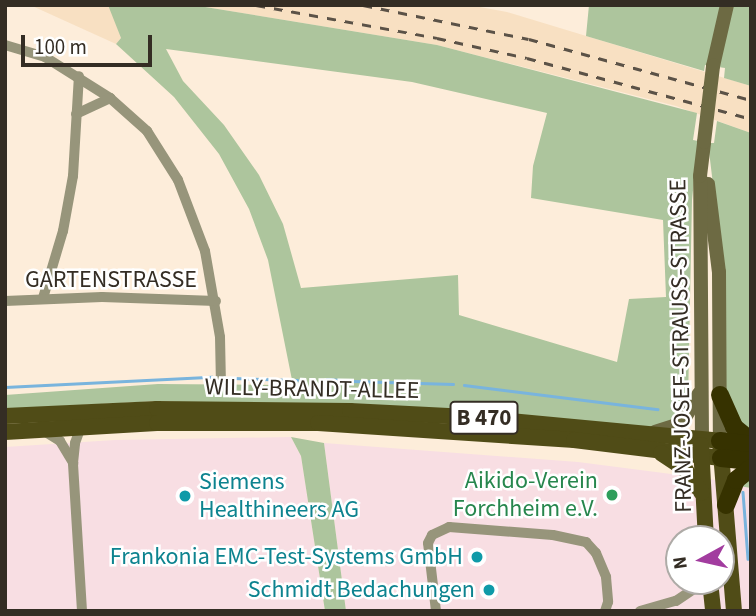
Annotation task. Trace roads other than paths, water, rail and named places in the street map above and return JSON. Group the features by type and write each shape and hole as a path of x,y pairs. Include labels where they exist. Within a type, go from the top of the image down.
{"highway":[{"path":"720,395 734,427 751,443"},
{"path":"711,448 751,443"},
{"path":"711,448 751,461"},
{"path":"726,505 736,480 751,468"}],"main road":[{"path":"703,147 713,66 727,5"},
{"name":"FRANZ-JOSEF-STRAUSS-STRASSE","path":"703,147 700,176 702,385 711,448 726,505 734,611"},
{"name":"FRANZ-JOSEF-STRAUSS-STRASSE","path":"703,147 719,272 720,395 703,495 705,525"},
{"path":"651,433 682,423 702,385"},
{"name":"WILLY-BRANDT-ALLEE","path":"5,416 158,409 339,411 468,417 651,433 711,448"},
{"name":"WILLY-BRANDT-ALLEE","path":"5,432 234,422 318,423 574,440 655,450 711,448"},
{"path":"655,450 685,469 703,495"}],"street":[{"path":"5,45 45,57 79,76 110,98 147,131 178,180 205,251 216,301 221,383"},
{"path":"43,298 63,231 73,176 79,76"},
{"path":"76,114 110,98"},
{"name":"GARTENSTRASSE","path":"5,301 43,298 216,301"},
{"path":"82,611 73,463 75,443 79,432 86,427"},
{"path":"43,430 60,441 73,463"},
{"path":"436,611 428,543 432,535 449,527 542,534 586,542 601,563 606,577 608,602 605,611"},
{"path":"640,611 676,601 685,595"}],"waterway":[{"path":"5,387 212,377"},
{"path":"233,378 297,380"},
{"path":"327,379 343,380"},
{"path":"352,381 453,384"},
{"path":"464,385 658,409"},
{"path":"743,492 748,559"},
{"path":"751,589 751,596"}],"railway":[{"path":"256,5 437,38 527,58 751,119"},
{"path":"363,5 529,39 751,100"}],"place":[{"name":"Aikido-Verein Forchheim e.V.","path":"612,495"},
{"name":"Siemens Healthineers AG","path":"185,496"},
{"name":"Frankonia EMC-Test-Systems GmbH","path":"477,557"},
{"name":"Schmidt Bedachungen","path":"489,590"}]}
